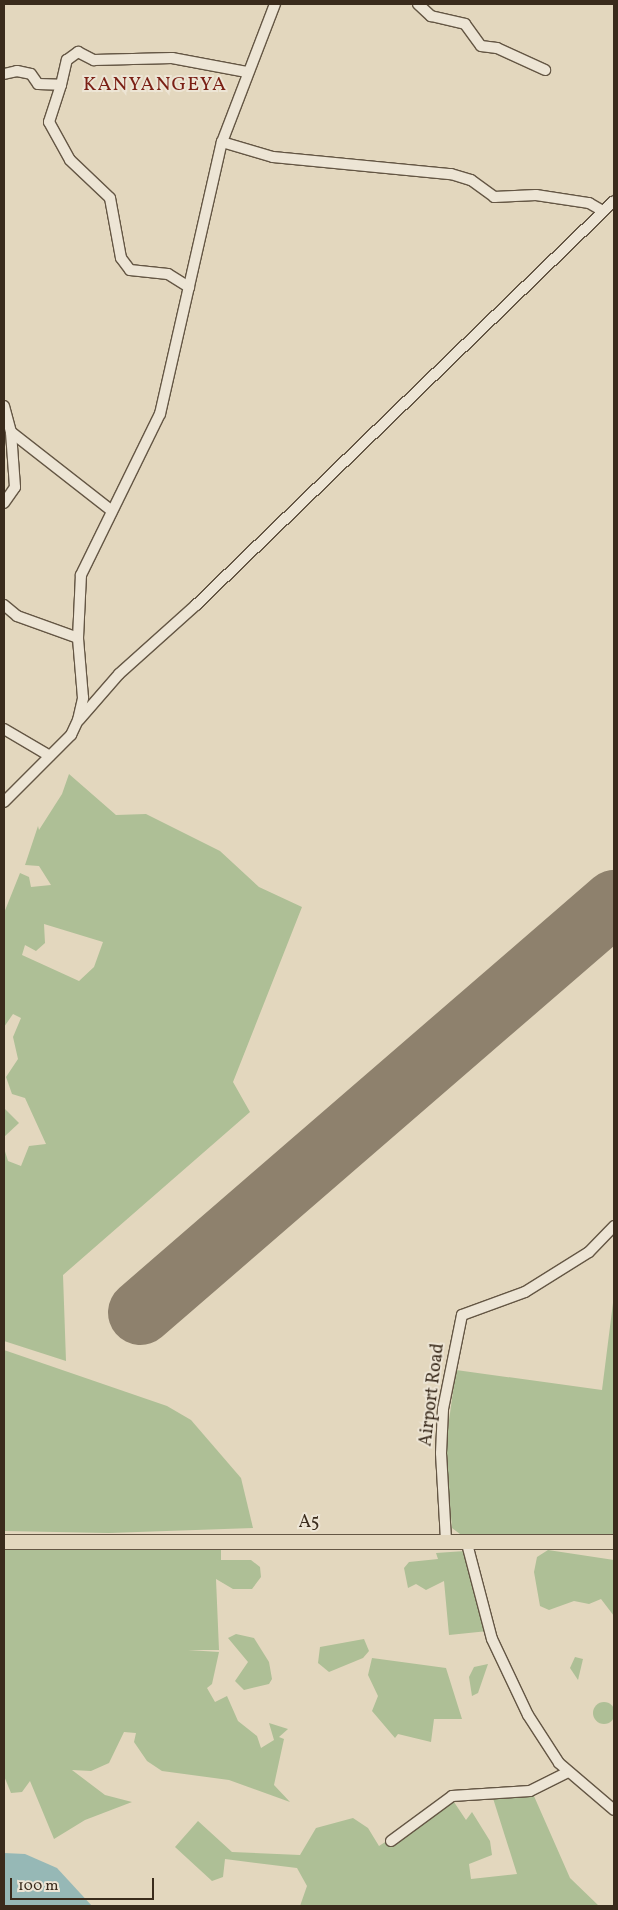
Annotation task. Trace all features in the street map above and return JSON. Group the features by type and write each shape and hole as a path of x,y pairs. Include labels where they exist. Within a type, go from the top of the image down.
{"highway":[{"name":"A5","path":"4,1542 446,1540 614,1542"}],"street":[{"path":"4,802 71,736 78,720 83,698 78,638 81,576 111,510 160,414 222,142 247,72 275,4"},
{"path":"418,4 431,16 465,24 481,46 497,48 545,70"},
{"path":"189,287 168,274 130,270 121,258 110,198 70,160 50,122 67,60 78,52 94,60 172,58 247,72"},
{"path":"4,74 24,72 38,84 61,85"},
{"path":"222,142 274,157 451,174 471,180 494,197 523,194 589,203 603,211"},
{"path":"78,720 119,674 462,351 614,200"},
{"path":"4,406 11,432 15,487 4,503"},
{"path":"11,432 111,510"},
{"path":"4,605 17,616 78,638"},
{"path":"4,729 50,756"},
{"name":"Airport Road","path":"446,1540 443,1418 462,1315 525,1292 588,1252 614,1226"},
{"path":"466,1540 504,1667 537,1730 568,1772 614,1810"},
{"path":"391,1841 452,1796 530,1791 568,1772"}],"green space":[{"path":"69,774 116,815 146,814 220,851 259,887 302,907 233,1082 250,1112 63,1275 66,1361 4,1341 4,1148 8,1161 21,1166 29,1146 46,1144 25,1098 12,1094 6,1077 18,1059 13,1037 21,1018 13,1014 4,1027 4,913 20,873 29,877 31,887 51,885 39,866 25,865 38,826 39,830 62,794","holes":["44,924 103,942 94,967 79,981 22,955 25,945 36,951 45,943"]},
{"path":"4,1108 19,1123 4,1137"},
{"path":"614,1295 614,1537 460,1534 452,1528 445,1449 456,1370 602,1390"},
{"path":"4,1350 167,1406 191,1420 241,1478 253,1528 109,1533 4,1531"},
{"path":"4,1550 221,1550 221,1560 251,1560 260,1567 261,1577 252,1589 233,1589 216,1579 219,1650 188,1650 219,1652 212,1684 207,1688 215,1702 227,1696 238,1721 257,1736 261,1748 274,1740 269,1723 288,1729 279,1737 284,1739 274,1785 290,1802 229,1780 162,1771 147,1761 134,1742 136,1733 124,1732 109,1763 91,1771 72,1770 105,1795 132,1802 85,1820 54,1839 30,1781 22,1792 11,1793 4,1776"},
{"path":"548,1550 614,1560 614,1616 601,1599 589,1604 574,1601 549,1610 540,1606 534,1572 537,1557"},
{"path":"465,1551 488,1631 449,1635 444,1581 426,1590 416,1584 408,1588 404,1568 409,1562 438,1559 436,1553"},
{"path":"236,1634 254,1638 269,1662 272,1679 269,1684 244,1690 235,1681 248,1662 228,1638"},
{"path":"364,1639 369,1651 363,1658 329,1672 318,1663 320,1647"},
{"path":"575,1657 583,1659 578,1680 570,1668"},
{"path":"372,1658 446,1668 462,1719 434,1719 431,1742 398,1734 395,1738 372,1711 378,1696 368,1675"},
{"path":"488,1664 478,1693 472,1696 469,1677 474,1667"},
{"path":"604,1702 612,1705 615,1713 612,1721 604,1724 596,1721 593,1713 596,1705"},
{"path":"530,1787 570,1878 599,1906 300,1906 307,1886 297,1868 225,1859 223,1877 212,1881 175,1847 198,1821 232,1852 300,1855 316,1828 353,1818 368,1828 379,1846 452,1799 466,1820 472,1812 490,1841 492,1855 469,1864 471,1879 517,1874 491,1792"}],"water":[{"path":"4,1853 25,1854 57,1868 92,1906 4,1906"}],"runway":[{"path":"140,1312 614,902"}],"district":[{"name":"KANYANGEYA","path":"155,85"}]}
